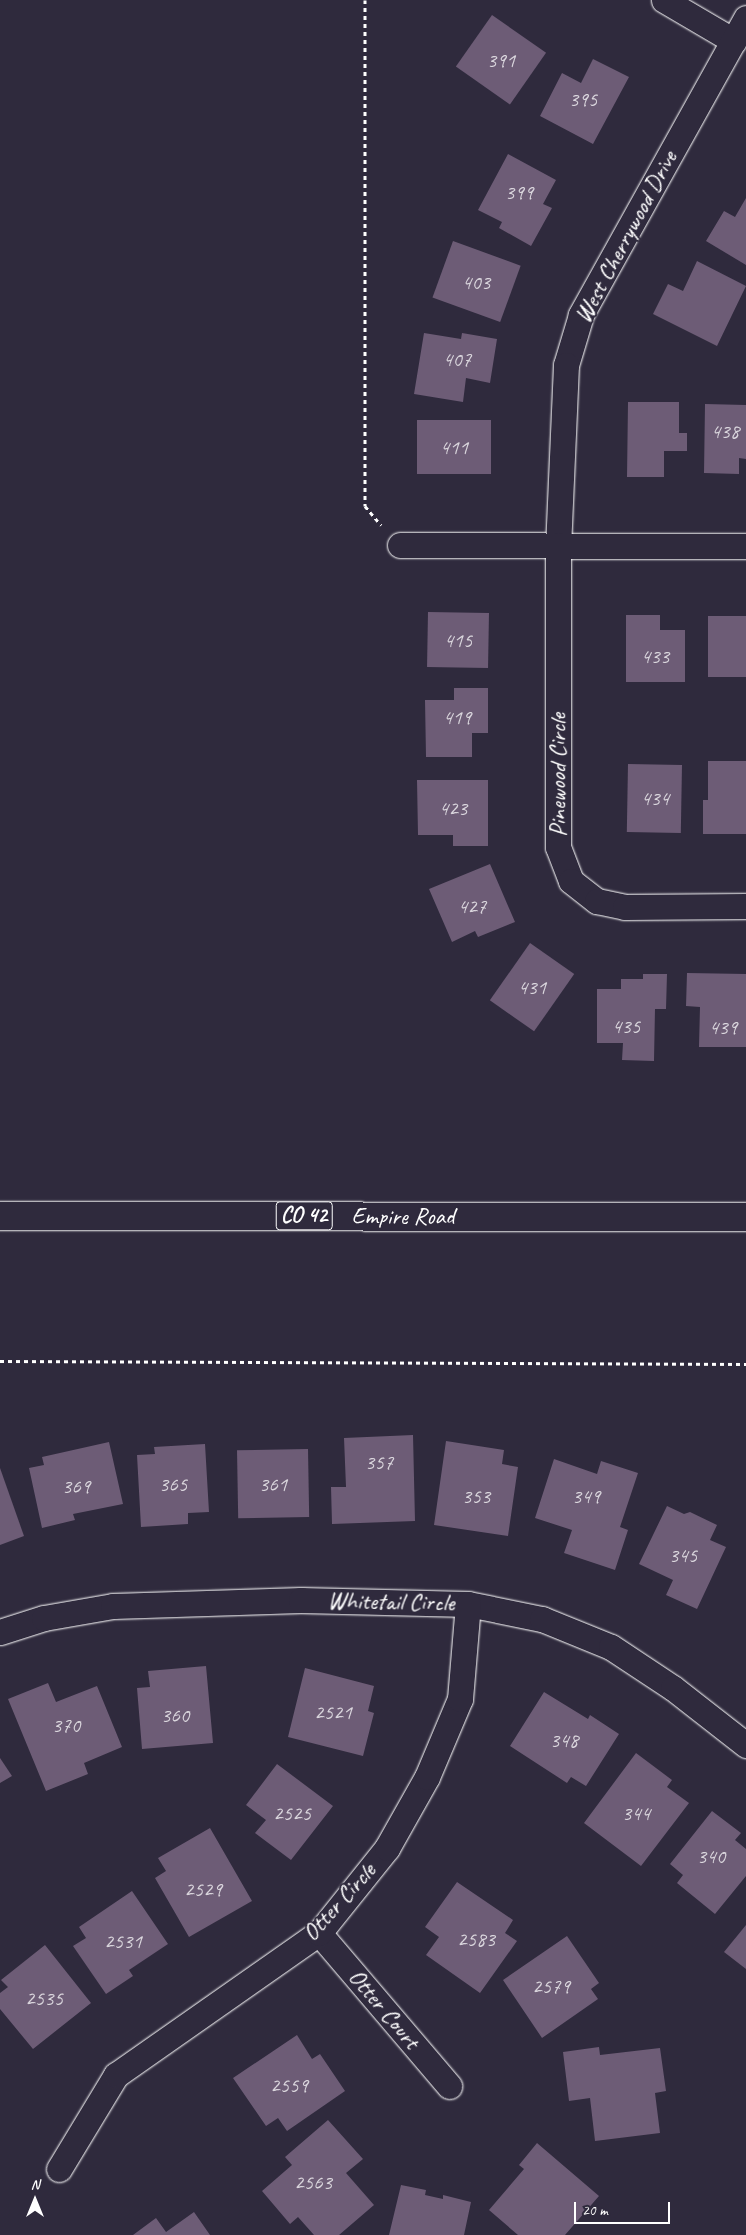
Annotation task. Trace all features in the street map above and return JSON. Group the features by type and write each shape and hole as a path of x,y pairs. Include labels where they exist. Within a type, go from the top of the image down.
{"main road":[{"name":"Empire Road","path":"0,1216 746,1217"}],"street":[{"path":"664,0 734,41"},
{"name":"West Cherrywood Drive","path":"558,545 565,374 581,315 746,18"},
{"path":"400,545 735,546"},
{"name":"Pinewood Circle","path":"558,545 558,847 571,881 597,901 625,907 746,906"},
{"name":"Whitetail Circle","path":"0,1632 44,1618 113,1606 301,1600 468,1604 542,1619 611,1647 674,1688 746,1744"},
{"name":"Otter Circle","path":"58,2168 116,2075 319,1933 387,1848 427,1777 460,1699 468,1604"},
{"name":"Otter Court","path":"319,1933 449,2086"}],"path":[{"path":"365,0 364,506 400,545"},
{"path":"0,1361 746,1364"}],"building":[{"path":"492,15 546,53 510,104 456,67"},
{"path":"593,59 629,77 593,144 540,116 562,73 581,83"},
{"path":"508,154 556,180 543,204 552,208 531,246 499,228 502,222 478,210"},
{"path":"746,198 746,265 706,241 724,211 735,217"},
{"path":"453,241 521,266 500,322 432,297"},
{"path":"697,261 746,286 717,346 653,314 668,284 683,291"},
{"path":"424,333 461,339 462,333 497,339 490,383 466,378 463,402 414,394"},
{"path":"628,402 679,402 679,433 687,433 687,451 664,451 664,477 627,477"},
{"path":"705,404 746,405 746,459 739,458 739,474 704,473"},
{"path":"417,420 491,420 491,474 417,474"},
{"path":"428,612 489,613 488,668 427,667"},
{"path":"626,615 660,615 660,630 685,630 685,682 626,682"},
{"path":"708,616 746,616 746,677 708,677"},
{"path":"454,688 488,688 488,733 472,733 472,757 426,757 425,700 454,700"},
{"path":"708,761 746,761 746,834 703,834 703,800 708,800"},
{"path":"628,764 682,765 681,833 627,832"},
{"path":"417,780 488,780 488,846 453,846 453,835 418,835"},
{"path":"490,864 515,922 478,937 475,931 452,942 429,889"},
{"path":"530,943 574,974 534,1031 490,1000"},
{"path":"687,973 746,974 746,1047 699,1047 700,1007 686,1006"},
{"path":"643,974 667,974 666,1009 655,1009 654,1061 622,1060 623,1043 597,1043 597,989 621,989 621,979 643,979"},
{"path":"413,1435 415,1521 332,1524 331,1487 346,1487 344,1438"},
{"path":"446,1441 504,1450 502,1464 518,1467 508,1536 434,1525"},
{"path":"109,1442 123,1504 73,1514 75,1520 42,1528 29,1468 44,1465 42,1457"},
{"path":"205,1444 209,1512 188,1513 188,1524 141,1527 137,1455 155,1454 154,1447"},
{"path":"308,1449 309,1517 238,1518 237,1450"},
{"path":"554,1459 597,1474 601,1461 638,1473 620,1527 628,1530 615,1570 564,1553 572,1530 535,1518"},
{"path":"0,1468 24,1536 0,1545"},
{"path":"667,1506 684,1514 690,1512 717,1525 710,1540 726,1547 697,1609 666,1595 673,1580 639,1564"},
{"path":"206,1666 213,1743 142,1749 137,1688 150,1687 148,1671"},
{"path":"305,1668 374,1686 368,1711 374,1713 363,1756 288,1737"},
{"path":"48,1683 56,1702 97,1686 122,1747 84,1763 88,1774 46,1791 8,1699"},
{"path":"544,1692 588,1719 590,1715 619,1734 586,1786 571,1777 567,1783 510,1746"},
{"path":"636,1753 672,1780 667,1787 689,1803 641,1866 584,1823"},
{"path":"0,1758 12,1776 0,1783"},
{"path":"277,1764 333,1806 291,1860 255,1833 266,1820 246,1805"},
{"path":"712,1811 741,1833 735,1840 746,1849 746,1876 715,1914 677,1883 683,1875 670,1864"},
{"path":"210,1828 252,1901 189,1937 155,1878 166,1871 158,1858"},
{"path":"457,1882 513,1920 505,1933 517,1941 480,1993 426,1955 439,1937 425,1927"},
{"path":"132,1891 168,1944 129,1970 133,1976 106,1994 73,1946 86,1938 79,1927"},
{"path":"746,1925 746,1969 724,1952"},
{"path":"567,1936 599,1983 591,1989 598,1999 542,2038 503,1980"},
{"path":"45,1945 91,2003 33,2049 0,2009 0,1993 8,1987 1,1980"},
{"path":"297,2035 312,2059 320,2054 345,2091 287,2131 278,2118 266,2126 233,2078"},
{"path":"599,2047 600,2055 660,2048 666,2091 655,2093 660,2133 595,2141 590,2098 569,2101 563,2052"},
{"path":"328,2120 363,2159 346,2173 374,2205 339,2235 314,2235 298,2217 290,2224 262,2191 292,2165 285,2157"},
{"path":"537,2143 599,2196 565,2235 518,2235 489,2210 524,2169 519,2165"},
{"path":"401,2185 426,2190 425,2195 443,2199 443,2195 471,2202 464,2235 389,2235"},
{"path":"194,2212 210,2235 133,2235 156,2218 166,2232"}]}
